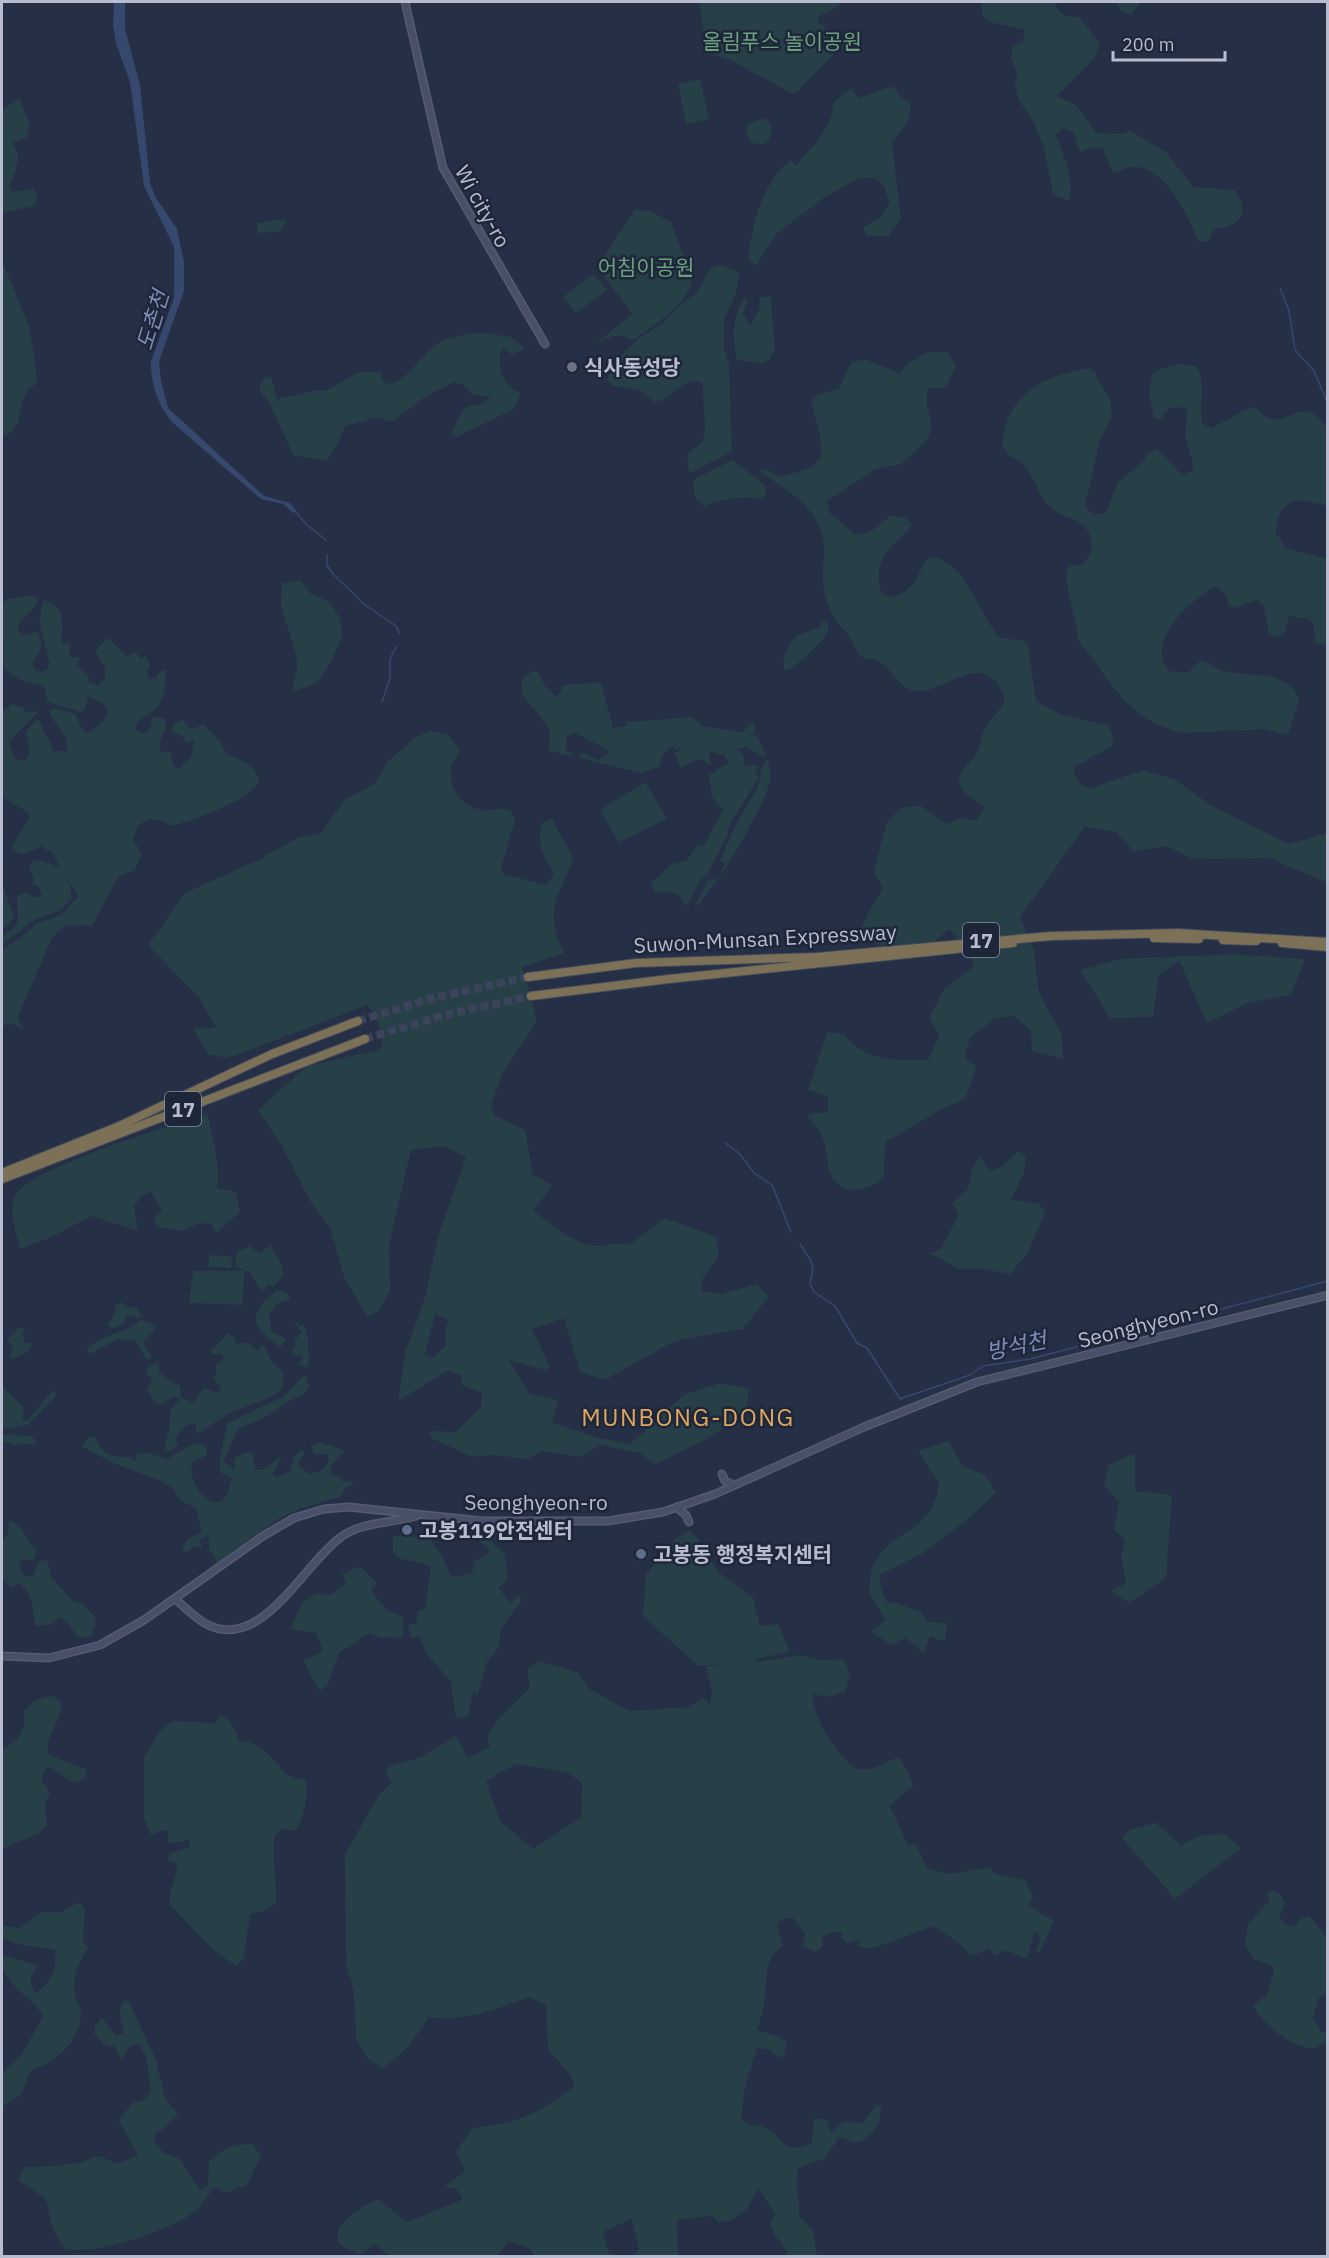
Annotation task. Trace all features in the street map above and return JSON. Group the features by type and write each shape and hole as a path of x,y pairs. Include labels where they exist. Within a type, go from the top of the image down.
{"highway":[{"name":"Suwon-Munsan Expressway","path":"528,977 636,963 817,957 981,940 1116,934 1241,935 1328,942"},
{"name":"Suwon-Munsan Expressway","path":"531,996 612,985 961,948 1083,939 1200,939 1328,947"},
{"name":"17","path":"2,1173 117,1127 272,1054 358,1021"},
{"name":"17","path":"2,1179 365,1039"}],"main road":[{"name":"Wi city-ro","path":"405,2 442,168 545,344"},
{"name":"Seonghyeon-ro","path":"2,1656 49,1658 100,1645 129,1630 263,1536 294,1518 324,1509 349,1507 482,1521 608,1521 663,1512 734,1486 875,1422 977,1382 1328,1295"},
{"path":"722,1474 725,1481 734,1486"},
{"path":"676,1508 686,1515 689,1522"},
{"path":"175,1599 206,1624 222,1629 246,1625 273,1611 325,1550 342,1536 360,1527 418,1515"}],"green space":[{"name":"올림푸스 놀이공원","path":"699,2 842,2 838,7 819,16 818,22 831,36 835,53 796,93 791,93 731,60 707,53"},
{"path":"981,2 1055,2 1058,10 1064,14 1079,17 1100,43 1095,58 1057,96 1076,105 1097,133 1120,134 1130,131 1165,151 1193,187 1235,190 1242,206 1240,218 1223,228 1214,229 1209,241 1199,242 1178,201 1157,176 1145,169 1131,167 1116,173 1112,172 1103,149 1091,147 1082,152 1078,149 1073,133 1063,128 1056,135 1070,175 1069,201 1053,195 1044,147 1032,119 1018,99 1015,85 1017,73 1011,58 1013,46 1023,42 1024,30 990,22 983,17"},
{"path":"1115,2 1141,2 1131,15 1123,13"},
{"path":"700,79 709,119 686,124 678,84"},
{"path":"893,86 902,98 910,102 911,108 906,124 892,142 901,218 888,236 867,236 863,228 882,215 890,203 884,186 874,177 858,179 825,197 776,234 756,266 748,259 752,232 760,205 781,169 791,160 796,165 825,129 834,102 851,88 859,98"},
{"path":"19,97 30,125 26,138 12,142 18,155 18,163 9,188 13,192 34,188 38,199 34,206 2,213 2,111"},
{"path":"766,118 772,128 769,140 761,145 750,142 746,130 749,123"},
{"name":"어침이공원","path":"635,209 652,212 671,222 692,280 684,298 677,306 633,340 617,336 593,346 632,314 597,267"},
{"path":"287,220 279,232 258,233 257,223"},
{"path":"2,261 29,326 38,381 25,395 17,425 9,434 2,437"},
{"path":"720,265 740,272 735,296 724,320 724,347 729,365 732,452 689,473 687,462 689,452 702,443 705,433 703,386 699,381 686,384 666,398 654,402 641,391 613,386 607,380 614,362 638,339 664,322 680,305 697,293 710,268"},
{"path":"594,274 607,290 576,313 563,297"},
{"path":"760,297 771,297 775,349 769,360 760,363 737,360 734,329 739,307 743,299 748,300 743,313 750,326 759,309"},
{"path":"480,332 511,337 525,348 512,355 504,348 499,360 505,381 520,393 514,409 456,437 452,434 458,417 464,409 468,406 480,405 491,397 471,394 463,385 454,382 425,397 392,422 376,418 345,426 336,448 327,460 296,456 266,396 262,395 259,387 265,378 271,376 277,399 318,390 325,391 360,372 381,372 381,379 388,384 408,374 429,351 444,340"},
{"path":"927,352 948,352 956,366 946,387 928,389 926,401 932,425 929,438 901,464 876,469 827,501 830,513 856,535 870,532 890,516 905,517 912,525 886,552 878,581 883,594 889,597 906,591 930,557 952,566 970,589 999,637 1028,644 1036,701 1061,715 1108,725 1114,739 1111,747 1076,766 1073,773 1083,786 1091,788 1143,770 1174,779 1212,806 1289,844 1327,833 1327,883 1269,858 1193,859 1166,846 1134,852 1116,832 1085,827 1020,917 1034,950 1039,993 1062,1035 1063,1059 1032,1051 1031,1030 1013,1016 994,1019 970,1038 965,1057 977,1067 965,1099 944,1108 885,1142 884,1177 870,1186 855,1190 841,1186 835,1181 830,1173 822,1137 806,1114 828,1112 828,1096 808,1090 827,1032 844,1034 861,1050 882,1058 928,1060 939,1035 929,1018 944,989 974,966 965,945 949,929 934,942 899,946 880,945 859,935 868,913 883,889 874,871 887,822 902,807 921,806 946,824 960,818 977,820 985,807 964,792 959,781 963,770 979,748 986,726 1005,700 998,684 989,676 978,673 967,674 932,689 913,691 902,684 884,665 861,656 827,601 823,578 823,540 818,524 805,505 796,497 758,471 766,469 780,477 811,468 821,457 820,436 811,400 818,394 839,389 851,363 865,359 899,373 909,363"},
{"path":"1179,364 1196,366 1200,373 1202,423 1212,428 1244,410 1255,407 1262,414 1278,419 1297,412 1311,413 1327,428 1327,506 1308,502 1292,502 1281,512 1276,533 1286,548 1327,559 1327,646 1316,643 1313,624 1309,619 1289,616 1285,632 1278,638 1269,634 1263,604 1256,600 1236,608 1229,606 1227,597 1217,587 1195,600 1184,611 1166,635 1162,647 1163,660 1169,671 1188,673 1201,660 1227,672 1275,678 1286,682 1294,690 1299,700 1289,732 1283,735 1266,729 1184,733 1148,719 1122,697 1078,640 1068,590 1067,572 1069,565 1082,565 1088,556 1091,543 1088,532 1079,523 1049,506 1025,466 1008,454 1002,445 1005,427 1011,412 1030,390 1057,376 1090,368 1094,371 1110,400 1112,416 1100,440 1085,505 1094,513 1106,513 1118,482 1144,461 1147,453 1157,449 1182,475 1192,471 1194,467 1185,437 1187,411 1176,407 1167,410 1161,419 1154,418 1149,395 1152,375 1160,369"},
{"path":"733,460 767,487 764,499 734,498 704,506 695,498 693,480"},
{"path":"301,581 311,594 324,599 334,608 340,621 342,635 332,659 318,681 292,691 297,669 296,655 281,606 282,583"},
{"path":"36,597 38,601 17,629 23,635 37,632 41,640 41,648 32,663 34,669 40,672 46,670 50,664 39,623 43,600 52,604 61,613 62,644 71,643 69,654 81,658 76,665 89,676 88,682 98,685 105,678 105,668 95,651 106,639 110,639 126,656 136,652 140,659 145,656 151,666 147,671 150,679 156,678 160,671 165,669 166,680 160,703 135,727 138,732 146,733 151,726 152,717 165,719 166,729 160,749 161,752 171,752 173,766 180,768 191,757 194,740 187,743 181,735 172,733 173,725 182,719 190,729 204,725 222,743 222,748 227,753 253,768 259,781 255,788 246,795 206,815 171,826 163,821 148,819 138,826 133,839 142,854 135,870 120,876 92,926 64,927 51,940 18,1018 23,1028 11,1024 2,1026 2,948 13,943 38,923 61,915 78,897 50,850 47,851 43,846 23,854 11,848 30,817 27,812 2,797 2,705 3,711 12,704 23,707 26,712 39,711 9,742 14,757 21,761 27,759 30,753 26,732 35,721 39,720 54,751 67,751 66,739 50,715 49,711 54,708 75,714 84,732 89,733 103,722 108,711 104,704 88,696 85,709 80,712 48,702 44,686 20,680 4,669 2,603 8,599"},
{"path":"827,620 826,635 802,660 785,671 784,657 796,636 821,627 821,622"},
{"path":"533,671 538,671 545,686 557,697 564,685 601,682 613,728 627,726 626,722 692,717 703,726 742,732 753,722 755,731 751,736 757,735 766,755 763,758 746,747 738,749 745,757 744,766 759,765 755,772 759,777 728,828 728,834 707,875 701,879 686,907 681,898 674,893 654,892 651,884 671,864 686,861 698,845 704,845 723,810 712,797 709,775 728,763 725,756 712,752 709,756 711,765 699,759 681,768 674,753 687,746 676,750 672,746 663,754 660,766 642,773 579,758 582,752 599,760 608,753 606,749 575,733 567,736 566,749 575,757 549,751 550,730 521,693 522,678"},
{"path":"429,731 447,734 460,750 452,766 451,778 455,792 464,802 477,809 511,810 515,820 501,868 503,874 547,885 554,873 540,843 540,830 542,823 552,819 573,857 555,904 554,914 554,925 564,953 522,967 537,1021 502,1074 491,1106 495,1116 525,1130 533,1175 553,1185 533,1211 579,1242 596,1246 629,1245 665,1218 716,1237 719,1256 703,1278 701,1291 721,1294 757,1284 769,1296 743,1329 675,1341 605,1380 580,1372 564,1318 532,1329 550,1367 545,1370 508,1360 529,1393 558,1400 552,1423 600,1438 630,1444 685,1394 721,1383 749,1389 747,1409 729,1425 699,1443 655,1464 640,1453 600,1445 580,1457 543,1451 528,1459 494,1455 472,1457 431,1438 429,1431 456,1432 481,1407 482,1393 462,1385 461,1375 447,1371 398,1401 405,1353 426,1294 438,1237 466,1157 444,1146 411,1150 389,1245 390,1290 380,1310 367,1317 344,1277 330,1228 310,1201 283,1148 258,1110 307,1066 377,1050 383,1045 376,1014 367,1005 240,1054 225,1058 208,1054 193,1029 216,1028 199,998 148,945 185,893 258,860 299,837 321,833 345,799 374,784 388,761 416,737","holes":["435,1314 449,1320 445,1331 446,1345 433,1358 425,1355"]},
{"path":"767,758 770,781 759,809 726,868 703,900 694,908 708,881 719,877 725,864 720,860 735,826 758,787 761,770"},
{"path":"645,782 667,819 619,842 600,810"},
{"path":"38,860 60,867 70,885 72,899 59,911 37,918 2,945 2,936 10,931 18,921 18,895 26,893 35,898 42,895 38,886 32,885 34,877 29,869 33,861"},
{"path":"2,884 14,915 9,924 2,929"},
{"path":"1232,954 1305,959 1291,995 1248,1003 1207,1023 1179,961 1159,975 1153,1017 1110,1018 1080,970 1120,959"},
{"path":"208,1114 217,1160 217,1188 236,1192 240,1212 216,1233 211,1224 199,1223 183,1231 157,1227 153,1219 162,1210 151,1192 142,1195 134,1207 138,1231 92,1216 49,1238 20,1249 12,1209 15,1196 26,1185 73,1160"},
{"path":"1018,1151 1026,1156 1024,1173 1011,1200 1039,1203 1045,1213 1028,1253 1010,1274 982,1269 959,1269 930,1253 941,1249 959,1214 952,1203 968,1189 972,1169 979,1156 990,1171 1003,1166"},
{"path":"270,1245 281,1262 283,1275 273,1287 268,1285 262,1292 250,1272 235,1267 237,1252 250,1246 259,1253"},
{"path":"209,1255 232,1256 231,1268 209,1267"},
{"path":"193,1271 245,1271 242,1305 189,1303"},
{"path":"276,1290 289,1294 290,1299 276,1305 269,1316 272,1332 285,1338 285,1342 280,1347 262,1332 256,1319 260,1306"},
{"path":"121,1302 129,1308 136,1306 142,1317 138,1319 134,1315 126,1316 125,1323 112,1329 107,1324 113,1317 116,1304"},
{"path":"295,1319 300,1326 304,1324 308,1339 309,1364 306,1367 298,1364 302,1358 300,1355 295,1356 291,1352 296,1345 294,1341 302,1332 296,1325"},
{"path":"140,1320 149,1322 156,1328 143,1343 152,1356 147,1360 134,1339 116,1340 91,1354 86,1351 91,1345 127,1329"},
{"path":"19,1327 26,1330 22,1334 25,1343 33,1343 28,1352 12,1359 10,1355 13,1349 7,1340"},
{"path":"228,1333 233,1336 237,1344 249,1342 257,1351 263,1343 271,1361 284,1374 282,1389 271,1397 230,1413 197,1434 195,1423 185,1427 177,1437 176,1441 179,1446 166,1452 164,1450 170,1426 170,1410 179,1400 175,1396 160,1405 156,1403 146,1389 153,1381 146,1372 149,1366 159,1362 159,1372 174,1384 180,1385 181,1397 193,1403 204,1388 217,1393 221,1387 213,1378 216,1375 216,1365 225,1357 221,1354 212,1354 211,1351"},
{"path":"303,1376 306,1376 309,1386 304,1394 285,1403 270,1415 238,1429 224,1460 234,1471 235,1458 246,1452 252,1453 256,1470 263,1470 282,1455 273,1473 275,1478 291,1471 293,1458 300,1451 306,1452 298,1464 309,1474 322,1470 329,1460 327,1454 314,1455 311,1445 321,1442 345,1451 332,1464 330,1474 340,1477 343,1482 353,1481 354,1483 347,1487 339,1497 299,1509 278,1519 217,1563 209,1549 208,1535 200,1540 202,1547 195,1546 187,1552 182,1550 187,1539 202,1532 196,1508 181,1501 172,1488 163,1482 113,1463 81,1446 90,1437 95,1437 105,1452 114,1456 131,1457 137,1462 135,1455 151,1454 167,1459 194,1443 203,1444 207,1448 206,1456 194,1462 191,1469 194,1482 208,1499 220,1502 227,1495 232,1478 221,1473 220,1466 227,1423 283,1397"},
{"path":"2,1385 24,1408 22,1418 27,1421 53,1390 57,1395 28,1425 2,1429"},
{"path":"2,1434 31,1436 37,1442 15,1445 2,1441"},
{"path":"949,1441 962,1466 985,1475 996,1492 966,1521 923,1553 880,1575 881,1587 888,1604 892,1602 920,1611 927,1622 947,1623 945,1642 930,1636 924,1653 905,1638 891,1645 870,1631 886,1620 869,1592 870,1578 874,1564 882,1552 921,1521 935,1500 939,1483 918,1451"},
{"path":"1135,1453 1135,1491 1172,1495 1166,1578 1129,1603 1111,1591 1126,1583 1121,1557 1125,1540 1114,1530 1119,1502 1104,1485 1108,1465"},
{"path":"9,1520 21,1530 37,1551 33,1560 21,1560 19,1567 24,1576 33,1576 39,1561 47,1560 51,1577 73,1601 82,1603 94,1616 96,1624 91,1636 78,1638 69,1624 60,1617 49,1625 36,1626 31,1599 25,1589 20,1583 12,1587 2,1579 2,1541 8,1534"},
{"path":"689,1530 699,1540 718,1572 753,1597 760,1626 778,1624 790,1652 755,1659 758,1662 799,1655 820,1660 844,1659 850,1678 845,1692 828,1697 813,1694 816,1711 834,1746 856,1768 873,1768 900,1757 914,1785 890,1806 908,1845 916,1844 927,1868 949,1874 990,1867 994,1873 1025,1880 1033,1897 1028,1905 1054,1921 1039,1953 1035,1952 1041,1940 1038,1932 1034,1934 1027,1959 1005,1950 995,1955 988,1949 974,1955 969,1954 963,1946 934,1926 871,1949 856,1946 861,1942 856,1940 848,1943 841,1939 842,1933 834,1931 823,1937 821,1949 814,1952 802,1945 805,1935 793,1918 782,1919 777,1925 783,1946 769,1963 764,2005 757,2030 780,2037 787,2043 784,2055 778,2058 768,2049 757,2048 745,2088 741,2119 746,2123 771,2131 784,2144 794,2148 812,2143 814,2118 827,2120 831,2133 844,2121 862,2123 876,2105 881,2107 878,2125 868,2137 857,2143 839,2137 824,2160 812,2162 798,2169 799,2216 813,2230 817,2256 785,2256 787,2253 770,2223 776,2215 758,2189 746,2210 731,2220 719,2223 713,2216 677,2220 678,2256 634,2256 639,2248 631,2219 603,2232 609,2253 618,2256 535,2256 529,2248 509,2241 497,2256 388,2256 376,2243 359,2255 338,2243 338,2228 354,2212 377,2199 408,2222 463,2199 456,2189 444,2187 465,2171 456,2152 472,2128 527,2116 550,2104 575,2086 569,2073 548,2050 546,2006 529,1997 467,2016 429,2017 409,2046 383,2069 366,2057 356,2039 354,1992 346,1964 345,1854 379,1795 392,1782 385,1773 390,1766 419,1758 456,1736 468,1758 490,1746 487,1737 499,1718 530,1688 527,1669 540,1661 579,1673 589,1689 630,1711 688,1707 704,1698 710,1705 712,1690 706,1667 719,1664 698,1666 643,1616 646,1574 677,1538","holes":["516,1764 567,1772 582,1783 581,1817 533,1849 500,1821 486,1781"]},
{"path":"393,1536 428,1537 440,1552 452,1577 472,1573 475,1561 491,1552 476,1537 487,1537 505,1555 508,1579 499,1588 510,1604 519,1595 522,1600 501,1629 499,1647 487,1662 478,1693 473,1691 468,1717 456,1719 451,1682 426,1653 420,1637 411,1638 408,1625 416,1623 418,1611 425,1609 431,1566 398,1558 393,1551"},
{"path":"360,1566 377,1583 371,1591 388,1611 403,1617 403,1637 381,1638 370,1633 339,1653 328,1683 320,1691 303,1661 323,1651 316,1633 290,1629 303,1602 316,1593 330,1595 346,1583 342,1574"},
{"path":"52,1696 61,1700 61,1708 48,1741 49,1755 86,1769 87,1776 78,1782 72,1782 48,1766 41,1779 50,1793 45,1805 47,1825 40,1833 2,1849 2,1749 20,1734 24,1725 24,1711 36,1700"},
{"path":"220,1716 231,1723 240,1743 249,1741 259,1747 271,1756 287,1774 306,1780 307,1787 304,1813 296,1831 283,1829 275,1835 276,1904 263,1911 250,1914 244,1957 237,1967 215,1951 170,1905 176,1862 168,1860 170,1853 190,1847 189,1840 168,1844 168,1831 163,1830 151,1835 144,1817 144,1757 161,1730 172,1721 216,1723"},
{"path":"1156,1823 1181,1845 1201,1835 1225,1834 1241,1848 1175,1899 1122,1838 1131,1829"},
{"path":"1269,1890 1280,1894 1285,1903 1279,1917 1287,1925 1295,1926 1301,1918 1309,1916 1327,1938 1327,1992 1318,1999 1313,2018 1321,2032 1327,2033 1327,2044 1321,2043 1315,2049 1297,2045 1279,2034 1263,2020 1253,2005 1267,1995 1274,1971 1271,1965 1253,1959 1245,1945 1248,1924 1270,1900 1267,1895"},
{"path":"79,1902 85,1910 83,1941 88,1949 82,1957 74,1983 74,1991 81,2012 80,2025 71,2043 48,2063 30,2071 22,2094 2,2107 2,2073 21,2055 43,2017 7,1976 2,1959 7,1956 37,1965 30,1980 35,1994 52,1975 55,1950 16,1944 2,1937 2,1925 19,1928 41,1912 61,1912"},
{"path":"125,2000 129,2002 156,2060 165,2098 178,2114 163,2130 155,2133 155,2144 164,2153 179,2158 200,2190 208,2184 209,2161 224,2150 234,2146 253,2144 261,2156 247,2185 225,2193 216,2187 194,2212 168,2227 111,2246 77,2250 65,2248 53,2229 45,2198 18,2180 24,2167 57,2166 83,2162 93,2157 102,2157 117,2164 138,2155 119,2121 132,2103 143,2100 151,2092 146,2058 139,2044 130,2046 121,2060 115,2047 104,2044 94,2033 95,2025 102,2018 116,2035 124,2033 120,2008"}],"water":[{"path":"114,2 125,2 125,29 140,85 150,183 156,198 177,229 184,262 184,291 159,361 168,408 264,496 290,503 297,511 293,513 283,504 261,499 173,423 156,394 151,361 174,298 174,247 144,186 130,82 116,43 113,25"}],"waterway":[{"path":"1280,288 1289,311 1295,350 1314,371 1328,404"},
{"name":"도촌천","path":"295,511 307,525 326,540"},
{"name":"도촌천","path":"327,555 327,565 332,573 365,605 396,626 400,634"},
{"name":"도촌천","path":"382,702 390,679 390,659 396,647"},
{"name":"방석천","path":"725,1143 740,1154 754,1173 772,1185 791,1232"},
{"name":"방석천","path":"800,1244 811,1261 813,1268 810,1284 814,1292 835,1306 857,1343 867,1348 900,1399 970,1375 983,1366 1030,1359 1328,1281"}],"tunnel":[{"path":"358,1021 430,999 528,977"},
{"path":"365,1039 444,1015 531,996"}],"place":[{"name":"식사동성당","path":"572,367"},
{"name":"고봉119안전센터","path":"407,1530"},
{"name":"고봉동 행정복지센터","path":"641,1554"}],"district":[{"name":"MUNBONG-DONG","path":"688,1417"}]}
